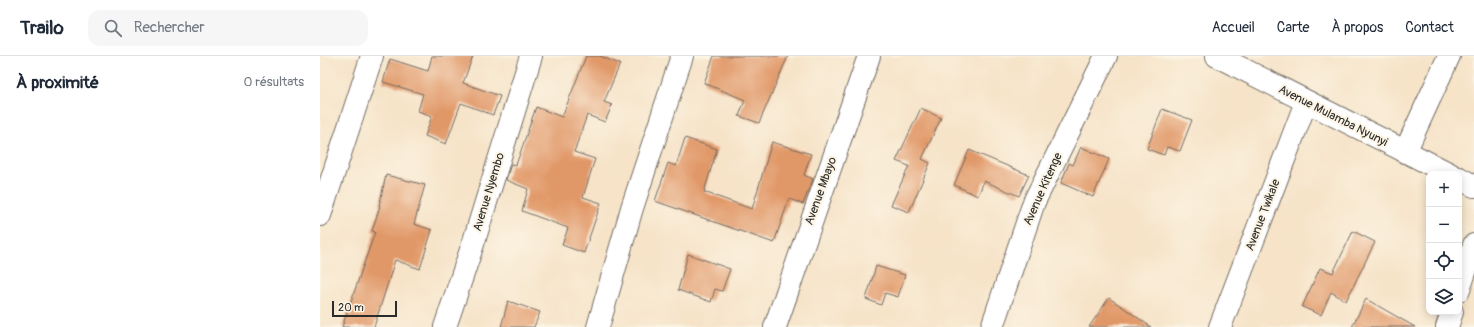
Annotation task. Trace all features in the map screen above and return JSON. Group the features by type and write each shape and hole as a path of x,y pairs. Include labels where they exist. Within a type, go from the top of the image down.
{"street":[{"path":"320,215 372,56"},
{"name":"Avenue Nyembo","path":"445,327 474,241 531,56"},
{"path":"598,327 632,208 682,56"},
{"name":"Avenue Mbayo","path":"775,327 869,56"},
{"name":"Avenue Kitenge","path":"992,327 1034,202 1106,56"},
{"name":"Avenue Mulamba Nyunyi","path":"1217,56 1444,171"},
{"path":"1405,152 1449,56"},
{"name":"Avenue Twikale","path":"1220,327 1306,102"},
{"path":"1462,180 1474,186"},
{"path":"1462,281 1474,245"},
{"path":"1447,327 1451,315"}],"building":[{"path":"432,56 473,56 463,83 500,96 493,115 461,103 446,144 425,136 432,116 418,111 423,94 383,82 390,59 428,71"},
{"path":"586,56 600,56 620,64 604,102 612,105 605,122 587,115 574,152 595,159 583,197 601,203 584,253 562,245 568,228 522,211 528,189 506,180 511,164 516,165 536,107 562,117"},
{"path":"714,56 788,56 759,123 739,116 745,100 704,83"},
{"path":"921,108 941,118 922,159 930,163 909,212 891,205 909,166 896,161"},
{"path":"1162,109 1192,120 1180,151 1167,147 1164,155 1147,149"},
{"path":"685,138 717,149 704,192 752,209 772,142 811,154 804,175 813,179 803,204 789,199 774,243 655,201 668,163 676,166"},
{"path":"1081,147 1109,159 1093,197 1061,183 1069,163 1073,165"},
{"path":"969,150 1029,175 1019,196 984,181 978,196 954,185"},
{"path":"386,175 425,185 414,224 432,230 420,269 395,260 374,327 342,327 375,232 372,231 380,206"},
{"path":"1353,231 1375,242 1346,301 1331,292 1321,315 1302,307 1320,268 1333,273"},
{"path":"688,254 730,269 722,291 715,289 711,302 678,290"},
{"path":"876,266 905,275 898,297 885,293 881,305 866,299"},
{"path":"1109,298 1124,308 1151,327 1089,327"},
{"path":"1366,299 1415,327 1352,327"},
{"path":"508,301 540,312 534,327 501,327"}]}
